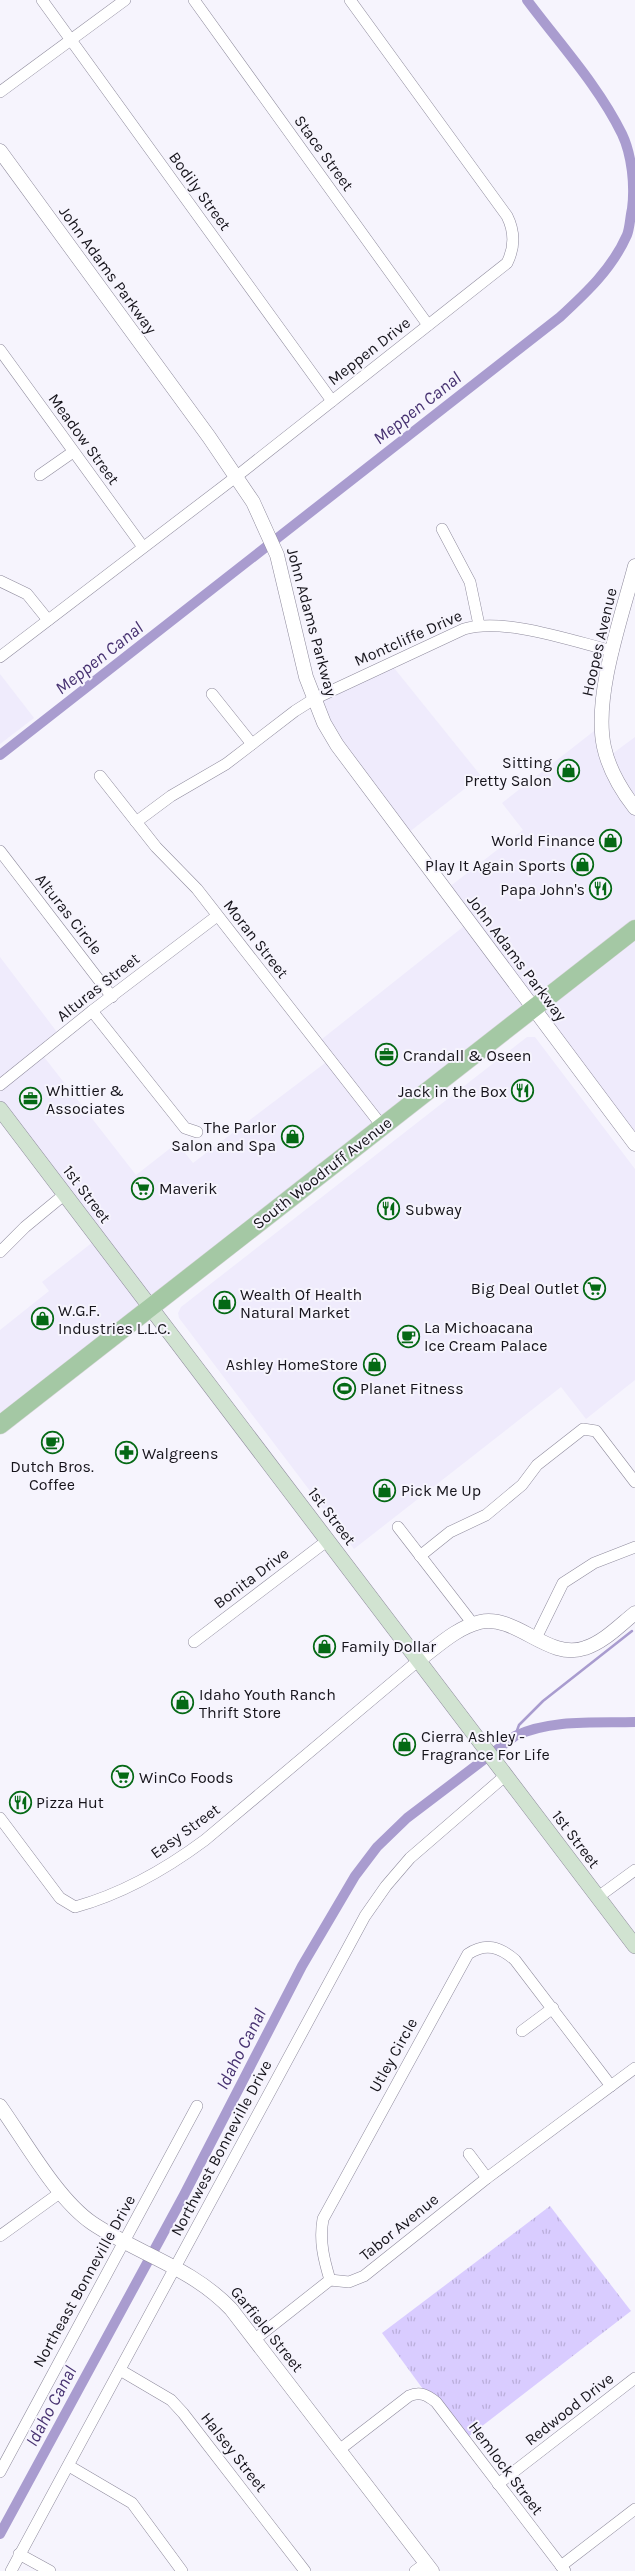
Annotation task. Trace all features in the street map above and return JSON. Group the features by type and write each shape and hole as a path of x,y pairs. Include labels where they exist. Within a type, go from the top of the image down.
{"main road":[{"name":"South Woodruff Avenue","path":"0,1425 635,929"},
{"name":"1st Street","path":"0,1109 635,1946"}],"street":[{"name":"Bodily Street","path":"42,0 332,402"},
{"path":"0,92 125,0"},
{"name":"Stace Street","path":"194,0 428,325"},
{"name":"Meppen Drive","path":"0,657 332,402 507,263 512,254 513,227 350,0"},
{"name":"John Adams Parkway","path":"0,151 236,476 273,543 284,576 298,650 314,699 337,745 533,1010 635,1144"},
{"name":"Meadow Street","path":"0,350 143,547"},
{"path":"40,475 73,452"},
{"path":"442,529 470,582 479,626"},
{"name":"Hoopes Avenue","path":"635,566 613,651 603,700 604,746 613,774 635,808"},
{"path":"0,581 27,594 48,620"},
{"name":"Montcliffe Drive","path":"136,822 171,796 226,764 314,699 464,629 479,626 510,627 613,651"},
{"path":"212,694 252,744"},
{"name":"Moran Street","path":"100,776 156,847 197,889 382,1126"},
{"name":"Alturas Circle","path":"0,851 112,997"},
{"name":"Alturas Street","path":"0,1086 92,1011 217,916"},
{"path":"92,1011 185,1128 197,1132"},
{"path":"0,1252 25,1227 65,1194"},
{"path":"420,1556 450,1532 486,1515 522,1484 537,1465 583,1429 596,1431 635,1482"},
{"path":"398,1527 474,1624"},
{"name":"Bonita Drive","path":"194,1642 328,1540"},
{"path":"536,1638 563,1583 594,1563 635,1547"},
{"path":"419,1660 456,1632 474,1624 489,1621 503,1623 562,1649 586,1648 635,1613"},
{"name":"Easy Street","path":"0,1818 60,1898 70,1906 75,1907 88,1904 127,1888 182,1857 205,1840 419,1660"},
{"name":"Northwest Bonneville Drive","path":"11,2571 365,1916 386,1886 410,1858 502,1770"},
{"path":"598,1898 635,1870"},
{"name":"Utley Circle","path":"330,2280 322,2252 321,2232 323,2219 468,1954 483,1946 492,1946 508,1953 553,2008 611,2086"},
{"path":"522,2030 553,2008"},
{"name":"Tabor Avenue","path":"330,2280 349,2282 364,2276 487,2178 635,2068"},
{"name":"Garfield Street","path":"0,2106 61,2192 91,2222 139,2250 199,2280 218,2296 339,2450 424,2568"},
{"name":"Northeast Bonneville Drive","path":"0,2472 125,2242 196,2106"},
{"path":"469,2154 487,2178"},
{"path":"0,2236 61,2192"},
{"path":"254,2340 330,2280"},
{"name":"Halsey Street","path":"120,2370 171,2400 183,2413 305,2571"},
{"name":"Redwood Drive","path":"498,2484 635,2378"},
{"name":"Hemlock Street","path":"339,2450 416,2393 428,2396 436,2402 563,2568"},
{"path":"68,2466 132,2503 182,2571"},
{"path":"563,2568 635,2509"},
{"path":"19,2554 50,2571"}],"shaded area":[{"path":"390,663 481,776 404,836 314,699"},
{"path":"0,674 34,718 0,744"},
{"path":"603,724 608,757 635,737 635,1144 534,1010 0,1425 0,1330 49,1291 42,1282 98,1238 0,1109 0,957 60,1036 41,1053 136,1175 177,1143 193,1163 329,1060 317,1043 468,923 444,891 523,830 502,803"},
{"path":"527,1037 535,1037 635,1169 635,1380 586,1419 561,1387 354,1549 179,1318 178,1313 181,1307"}],"green space":[{"path":"550,2206 631,2311 464,2440 428,2396 382,2333"}],"waterway":[{"name":"Meppen Canal","path":"0,755 560,317 589,289 614,259 627,235 632,209 632,171 625,142 602,98 527,0"},
{"path":"515,1736 519,1725 543,1701 632,1631"},
{"name":"Idaho Canal","path":"0,2534 184,2195 302,1966 355,1876 377,1847 407,1818 515,1736 559,1724 635,1722"}],"place":[{"name":"Sitting Pretty Salon","path":"568,771"},
{"name":"World Finance","path":"611,840"},
{"name":"Play It Again Sports","path":"582,865"},
{"name":"Papa John's","path":"601,889"},
{"name":"Crandall & Oseen","path":"387,1055"},
{"name":"Jack in the Box","path":"523,1091"},
{"name":"Whittier & Associates","path":"30,1099"},
{"name":"The Parlor Salon and Spa","path":"292,1136"},
{"name":"Maverik","path":"143,1188"},
{"name":"Subway","path":"389,1209"},
{"name":"Big Deal Outlet","path":"595,1288"},
{"name":"Wealth Of Health Natural Market","path":"224,1303"},
{"name":"W.G.F. Industries L.L.C.","path":"42,1319"},
{"name":"La Michoacana Ice Cream Palace","path":"408,1336"},
{"name":"Ashley HomeStore","path":"374,1364"},
{"name":"Planet Fitness","path":"344,1388"},
{"name":"Dutch Bros. Coffee","path":"52,1442"},
{"name":"Walgreens","path":"126,1453"},
{"name":"Pick Me Up","path":"385,1490"},
{"name":"Family Dollar","path":"325,1646"},
{"name":"Idaho Youth Ranch Thrift Store","path":"183,1703"},
{"name":"Cierra Ashley - Fragrance For Life","path":"405,1745"},
{"name":"WinCo Foods","path":"123,1777"},
{"name":"Pizza Hut","path":"20,1802"}]}
